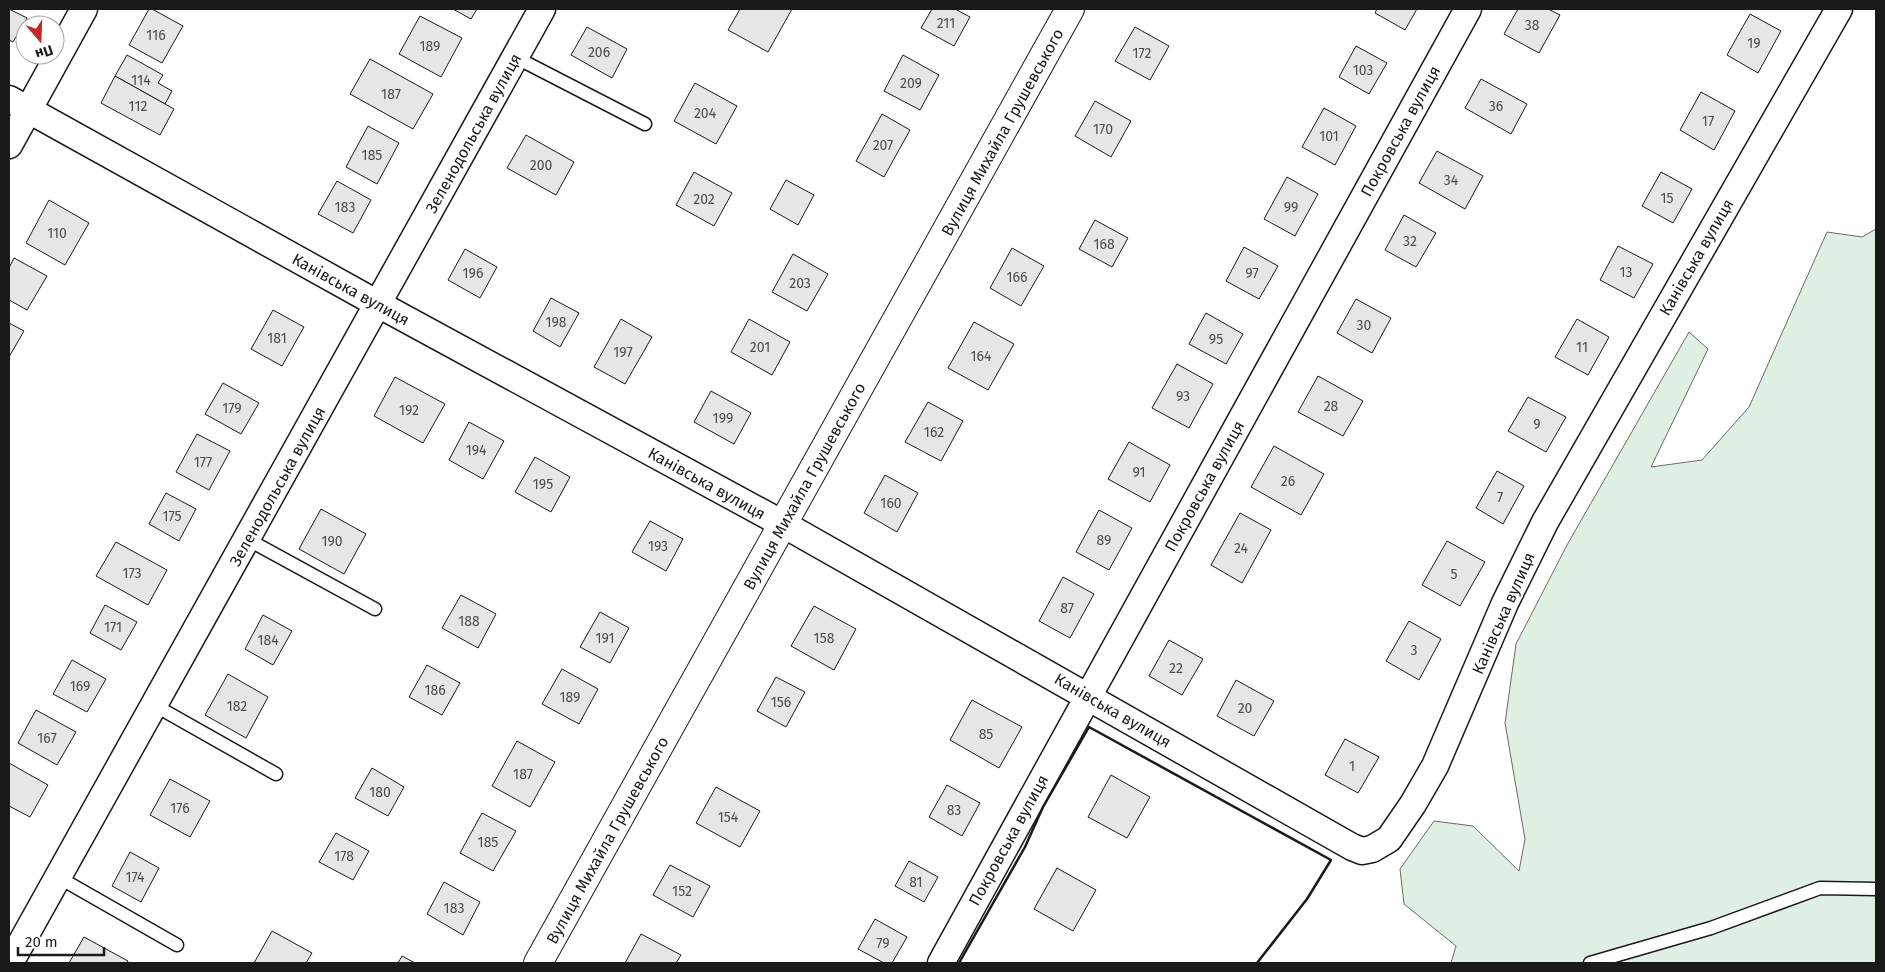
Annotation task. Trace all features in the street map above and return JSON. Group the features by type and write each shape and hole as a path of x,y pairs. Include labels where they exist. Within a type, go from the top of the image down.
{"street":[{"path":"9,145 19,104 84,9"},
{"name":"Зеленодольська вулиця","path":"10,963 542,9"},
{"name":"Вулиця Михайла Грушевського","path":"538,963 1070,9"},
{"name":"Покровська вулиця","path":"940,963 1468,9"},
{"name":"Канівська вулиця","path":"19,104 378,304 783,524 1362,851 1372,850 1389,838 1413,804 1435,766 1505,603 1545,522 1839,9"}],"lane":[{"path":"515,57 645,124"},
{"path":"247,539 375,609"},
{"path":"154,705 276,774"},
{"path":"58,877 177,945"},
{"path":"1590,963 1711,928 1820,888 1876,888"}],"green space":[{"path":"1876,229 1876,963 1451,963 1456,946 1404,904 1400,869 1434,821 1473,826 1519,871 1525,839 1505,723 1516,644 1567,545 1689,332 1708,349 1651,467 1702,460 1749,407 1827,232 1862,237"}],"building":[{"path":"9,9 21,15 15,15 15,39 13,42 9,40"},
{"path":"149,9 183,26 162,63 129,45"},
{"path":"453,9 477,9 471,19"},
{"path":"740,9 792,9 768,52 728,30"},
{"path":"932,9 955,9 970,17 954,46 921,28"},
{"path":"1377,9 1417,9 1405,30 1375,13"},
{"path":"1518,9 1548,9 1560,15 1539,53 1504,34"},
{"path":"1750,14 1781,31 1758,73 1727,55"},
{"path":"420,16 462,38 441,77 399,54"},
{"path":"587,27 627,49 612,78 571,55"},
{"path":"1135,27 1169,46 1150,80 1115,61"},
{"path":"1356,46 1387,63 1369,94 1339,77"},
{"path":"127,55 163,75 158,83 172,91 165,104 115,76"},
{"path":"903,55 939,75 920,110 884,91"},
{"path":"370,59 433,94 413,129 350,94"},
{"path":"115,76 174,109 160,135 101,103"},
{"path":"1481,79 1527,104 1511,134 1465,108"},
{"path":"695,83 737,106 716,144 674,121"},
{"path":"1701,92 1735,111 1714,150 1680,130"},
{"path":"1095,101 1131,121 1111,157 1075,136"},
{"path":"1324,108 1356,126 1335,165 1302,147"},
{"path":"882,114 910,130 884,177 856,161"},
{"path":"368,126 399,143 377,184 346,167"},
{"path":"526,135 574,162 556,195 507,168"},
{"path":"1437,151 1483,176 1465,209 1419,183"},
{"path":"694,172 732,193 714,226 676,205"},
{"path":"1661,172 1692,189 1673,223 1642,206"},
{"path":"1287,177 1318,194 1295,236 1264,219"},
{"path":"786,180 814,195 798,225 770,209"},
{"path":"337,181 371,200 353,233 318,214"},
{"path":"49,200 89,223 65,265 26,243"},
{"path":"1404,215 1436,233 1416,267 1385,250"},
{"path":"1095,220 1128,238 1112,267 1079,249"},
{"path":"1618,246 1653,264 1634,298 1600,280"},
{"path":"1244,247 1278,266 1259,299 1226,281"},
{"path":"1012,248 1044,266 1021,306 990,288"},
{"path":"465,249 497,267 480,298 448,280"},
{"path":"793,254 828,274 807,311 772,292"},
{"path":"14,258 47,276 27,310 9,300 9,268"},
{"path":"551,298 579,313 560,347 533,331"},
{"path":"1356,299 1391,318 1372,353 1337,333"},
{"path":"273,310 304,327 282,366 251,349"},
{"path":"1206,313 1243,334 1226,364 1189,344"},
{"path":"621,319 652,337 625,384 594,367"},
{"path":"749,319 790,342 772,375 731,352"},
{"path":"1577,319 1609,337 1588,375 1555,357"},
{"path":"974,322 1014,344 988,390 948,368"},
{"path":"9,323 24,331 9,357"},
{"path":"1177,364 1213,384 1189,428 1152,408"},
{"path":"1318,376 1363,401 1343,436 1298,412"},
{"path":"395,377 445,404 423,443 374,416"},
{"path":"223,383 259,403 241,434 205,414"},
{"path":"711,391 751,413 734,444 694,422"},
{"path":"1528,397 1566,417 1546,452 1508,431"},
{"path":"928,402 963,421 941,461 905,442"},
{"path":"469,422 504,441 483,479 449,460"},
{"path":"197,434 230,451 209,490 176,472"},
{"path":"1129,442 1170,465 1150,502 1108,479"},
{"path":"1274,446 1324,474 1301,515 1251,487"},
{"path":"535,457 570,477 551,512 515,492"},
{"path":"1497,471 1524,486 1503,524 1476,508"},
{"path":"885,475 918,493 897,532 864,513"},
{"path":"166,493 196,509 179,541 149,524"},
{"path":"321,509 366,534 344,574 299,549"},
{"path":"1099,510 1132,528 1109,570 1076,552"},
{"path":"1240,513 1271,530 1242,583 1211,565"},
{"path":"650,521 683,539 666,571 632,552"},
{"path":"1447,541 1485,562 1460,606 1422,585"},
{"path":"116,542 167,570 148,605 96,576"},
{"path":"1063,577 1094,594 1070,638 1039,621"},
{"path":"461,595 496,614 478,648 442,628"},
{"path":"105,605 137,622 121,650 90,633"},
{"path":"814,606 856,629 834,670 791,646"},
{"path":"600,612 629,628 610,663 580,647"},
{"path":"263,615 292,631 273,665 245,649"},
{"path":"1409,621 1441,639 1419,680 1386,661"},
{"path":"1169,640 1203,659 1182,695 1149,676"},
{"path":"72,660 106,679 87,712 53,694"},
{"path":"427,665 460,683 442,715 409,697"},
{"path":"562,669 598,689 579,724 542,704"},
{"path":"228,674 268,697 246,738 205,715"},
{"path":"776,677 805,692 786,727 757,711"},
{"path":"1236,680 1274,701 1254,736 1217,716"},
{"path":"972,700 1022,727 999,768 950,740"},
{"path":"36,710 76,732 57,765 18,743"},
{"path":"1345,739 1379,757 1358,793 1325,775"},
{"path":"517,741 555,762 530,807 492,786"},
{"path":"9,763 48,785 30,817 9,806"},
{"path":"372,768 404,787 388,816 355,798"},
{"path":"1111,775 1150,797 1127,838 1088,817"},
{"path":"170,779 210,801 190,837 150,815"},
{"path":"947,785 980,803 962,836 929,817"},
{"path":"716,787 760,811 740,847 696,823"},
{"path":"482,813 516,831 493,871 460,853"},
{"path":"336,833 369,851 353,880 319,862"},
{"path":"130,852 159,868 141,902 112,886"},
{"path":"909,861 938,877 924,902 895,886"},
{"path":"670,865 710,886 693,917 653,895"},
{"path":"1057,868 1096,890 1073,931 1034,909"},
{"path":"444,882 480,902 463,935 427,914"},
{"path":"875,919 907,937 892,963 884,963 858,949"},
{"path":"272,931 312,953 306,963 254,963"},
{"path":"641,934 681,955 676,963 625,963"},
{"path":"84,937 128,961 127,963 69,963"},
{"path":"402,956 415,963 398,963"}],"wall":[{"path":"959,963 1025,847 1043,807 1089,727 1331,860 1307,899 1257,963"}]}
